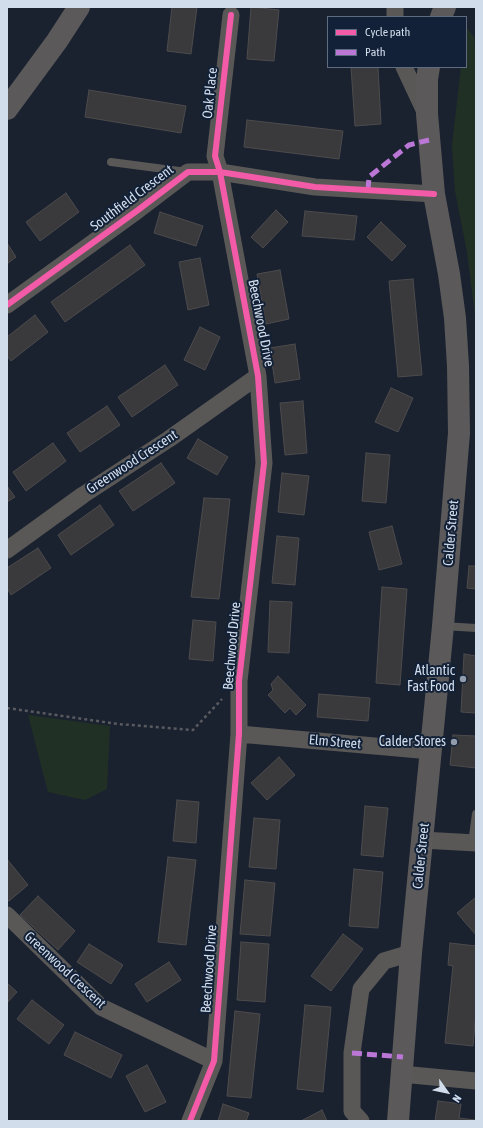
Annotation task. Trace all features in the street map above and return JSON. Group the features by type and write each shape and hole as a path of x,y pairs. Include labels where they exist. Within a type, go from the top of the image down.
{"main road":[{"path":"7,109 57,42 78,8"},
{"name":"Calder Street","path":"398,1121 411,953 443,626 459,434 458,366 455,318 450,281 434,194 426,114 427,79 430,68"}],"street":[{"name":"Oak Place","path":"220,172 215,156 230,15"},
{"name":"Calder Street","path":"404,68 426,114"},
{"name":"Southfield Crescent","path":"7,305 188,172 220,172 314,187 434,194"},
{"name":"Beechwood Drive","path":"190,1121 214,1061 239,734 239,681 264,463 258,376 220,172"},
{"name":"Greenwood Crescent","path":"7,550 83,495 169,439 258,376"},
{"name":"Elm Street","path":"239,734 431,751"},
{"path":"422,840 474,843"},
{"name":"Greenwood Crescent","path":"7,915 101,1007 214,1061"},
{"path":"361,1121 352,1111 352,1052 361,989 384,961 411,953"},
{"path":"401,1074 476,1081"}],"lane":[{"path":"111,162 188,172"},
{"path":"443,626 476,628"},
{"path":"474,843 476,814"}],"path":[{"path":"7,708 118,724 193,730 239,681"}],"green space":[{"path":"467,28 474,37 476,52 476,323 467,252 455,191 452,145 461,68 467,68"},
{"path":"28,715 110,726 107,789 85,800 48,792"}],"building":[{"path":"172,7 197,7 191,54 167,51"},
{"path":"251,7 279,10 274,61 247,59"},
{"path":"351,68 378,68 381,124 355,126"},
{"path":"89,90 186,106 181,133 85,117"},
{"path":"247,120 343,131 339,159 244,147"},
{"path":"66,193 79,212 40,241 26,222"},
{"path":"276,210 288,222 263,248 251,237"},
{"path":"305,211 357,216 354,240 302,236"},
{"path":"160,212 203,226 196,246 154,233"},
{"path":"381,222 406,246 392,261 367,237"},
{"path":"7,243 16,257 7,264"},
{"path":"130,245 145,265 65,322 51,302"},
{"path":"200,258 209,305 188,310 179,262"},
{"path":"280,270 289,319 266,324 257,274"},
{"path":"413,279 422,375 398,377 389,281"},
{"path":"35,315 48,332 11,361 7,356 7,337"},
{"path":"200,327 220,337 205,370 184,360"},
{"path":"295,344 300,379 275,383 270,348"},
{"path":"165,365 178,385 132,417 118,397"},
{"path":"391,388 413,398 398,432 375,422"},
{"path":"303,401 307,453 285,455 280,403"},
{"path":"107,406 120,425 80,452 67,433"},
{"path":"198,439 228,457 217,475 187,458"},
{"path":"53,443 66,461 26,491 13,472"},
{"path":"366,453 390,455 386,503 362,501"},
{"path":"161,463 175,483 133,511 119,491"},
{"path":"282,473 309,476 304,515 278,512"},
{"path":"7,486 15,497 7,502"},
{"path":"204,498 230,499 219,599 191,597"},
{"path":"100,505 114,525 71,555 58,535"},
{"path":"392,526 402,564 379,570 369,532"},
{"path":"277,536 299,538 295,585 272,583"},
{"path":"38,548 51,568 11,595 7,588 7,568"},
{"path":"469,566 476,566 476,589 467,588"},
{"path":"382,587 407,589 400,685 376,683"},
{"path":"270,601 292,602 289,653 268,652"},
{"path":"193,620 216,622 213,661 189,659"},
{"path":"464,654 476,656 476,713 461,712"},
{"path":"278,676 306,705 296,715 290,708 285,713 268,695 273,690 271,684"},
{"path":"319,694 370,698 368,721 317,717"},
{"path":"453,735 476,736 476,768 450,765"},
{"path":"279,757 295,775 267,800 251,783"},
{"path":"177,800 199,802 196,843 173,841"},
{"path":"365,806 388,808 383,857 361,855"},
{"path":"254,818 280,820 276,869 249,867"},
{"path":"168,857 196,860 186,945 158,942"},
{"path":"7,859 28,885 9,901 7,899"},
{"path":"354,869 383,872 378,928 349,926"},
{"path":"245,880 275,883 270,936 240,934"},
{"path":"38,896 75,931 58,950 20,915"},
{"path":"476,897 476,935 457,913"},
{"path":"343,934 363,949 331,991 311,976"},
{"path":"241,942 269,944 265,1002 237,1000"},
{"path":"450,943 476,946 476,1012 473,1046 445,1043 453,966 448,965"},
{"path":"89,944 123,965 111,984 77,962"},
{"path":"169,962 181,980 147,1002 135,984"},
{"path":"7,983 17,992 7,1003"},
{"path":"32,1000 64,1025 49,1044 17,1019"},
{"path":"305,1005 331,1007 323,1092 297,1089"},
{"path":"235,1011 260,1014 251,1098 227,1096"},
{"path":"75,1032 122,1055 111,1078 64,1055"},
{"path":"147,1065 166,1102 145,1112 126,1076"},
{"path":"438,1101 461,1104 459,1118 475,1121 435,1121"},
{"path":"223,1104 249,1113 246,1121 218,1121"},
{"path":"322,1110 327,1121 301,1121"}],"marked path":[{"path":"368,190 369,177 409,145 429,140"},
{"path":"352,1053 403,1057"}],"cycle path":[{"path":"190,1121 214,1061 239,734 239,681 264,463 258,376 220,172 215,156 231,15"},
{"path":"7,305 188,172 220,172 315,187 434,194"}],"place":[{"name":"Atlantic Fast Food","path":"463,679"},
{"name":"Calder Stores","path":"454,742"}]}
